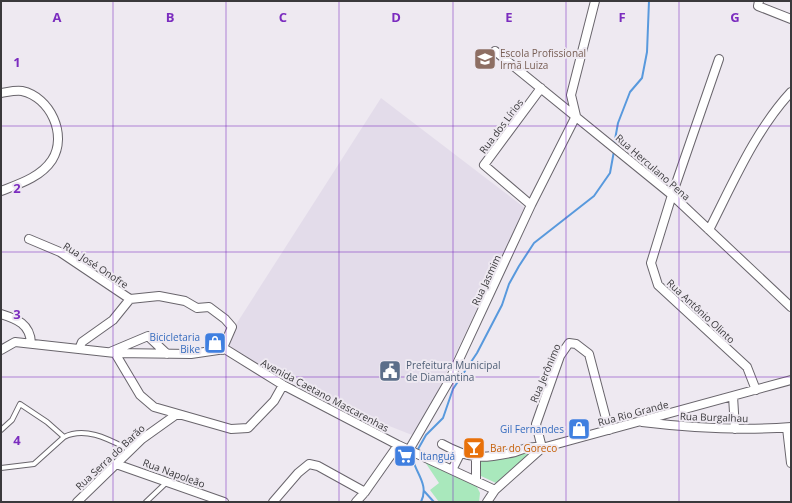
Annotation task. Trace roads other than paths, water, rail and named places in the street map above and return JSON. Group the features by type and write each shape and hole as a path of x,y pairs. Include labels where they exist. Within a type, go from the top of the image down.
{"street":[{"path":"576,116 571,95 595,1"},
{"path":"759,3 791,19"},
{"name":"Rua Herculano Pena","path":"495,51 672,195 791,307"},
{"name":"Rua Antônio Olinto","path":"719,59 672,195 651,263 658,285 747,367 756,390"},
{"name":"Rua dos Lírios","path":"532,205 484,166 542,88"},
{"path":"1,93 23,92 39,100 52,114 57,131 57,141 53,158 48,165 28,180 1,191"},
{"path":"709,230 739,170 771,116 791,92"},
{"name":"Rua Jasmim","path":"411,450 449,381 532,205 576,116"},
{"name":"Rua José Onofre","path":"29,239 60,252 130,299 159,296 185,301 197,308 209,307 225,319 232,327 222,350"},
{"name":"Rua José Onofre","path":"79,349 82,342 113,320 130,299"},
{"path":"1,314 24,324 29,334 31,343"},
{"path":"112,353 148,336 167,354"},
{"path":"1,350 16,342 112,353 203,354 222,350"},
{"name":"Rua Jerônimo","path":"542,448 536,424 563,349 569,343 576,344 589,354 609,430"},
{"name":"Avenida Caetano Mascarenhas","path":"222,350 225,349 283,385 398,445 495,490"},
{"path":"112,353 140,395 154,407 231,429 248,428 274,401 283,385"},
{"name":"Rua Rio Grande","path":"487,502 495,490 542,448 791,380"},
{"path":"733,396 734,429"},
{"name":"Rua Serra do Barão","path":"76,502 142,439 177,414"},
{"name":"Rua Burgalhau","path":"637,422 693,428 734,429 789,427"},
{"path":"789,427 791,463"},
{"path":"442,444 460,454 476,458 502,455 536,446 542,448"},
{"path":"356,502 365,492 398,445"},
{"path":"452,470 460,454"},
{"path":"476,458 476,481"},
{"name":"Rua Napoleão","path":"116,464 224,502"},
{"path":"273,502 298,472 308,464 318,466 365,492"}],"lane":[{"path":"1,430 12,420 20,404 47,422 64,437"},
{"path":"1,468 34,464 64,437 74,432 95,434 130,450"},
{"path":"146,502 167,482"}],"waterway":[{"path":"614,145 618,123 630,92 642,78 647,52 649,1"},
{"path":"417,451 426,435 443,418 453,389 477,353 502,305 509,284 534,243 594,196 610,173 614,151"},
{"path":"415,455 413,460 422,480 424,490 421,502"},
{"path":"424,491 434,502"}],"place":[{"name":"Escola Profissional Irmã Luiza","path":"485,59"},
{"name":"Bicicletaria Bike","path":"215,343"},
{"name":"Prefeitura Municipal de Diamantina","path":"390,371"},
{"name":"Gil Fernandes","path":"579,429"},
{"name":"Bar do Goreco","path":"474,448"},
{"name":"Itanguá","path":"405,456"}]}
